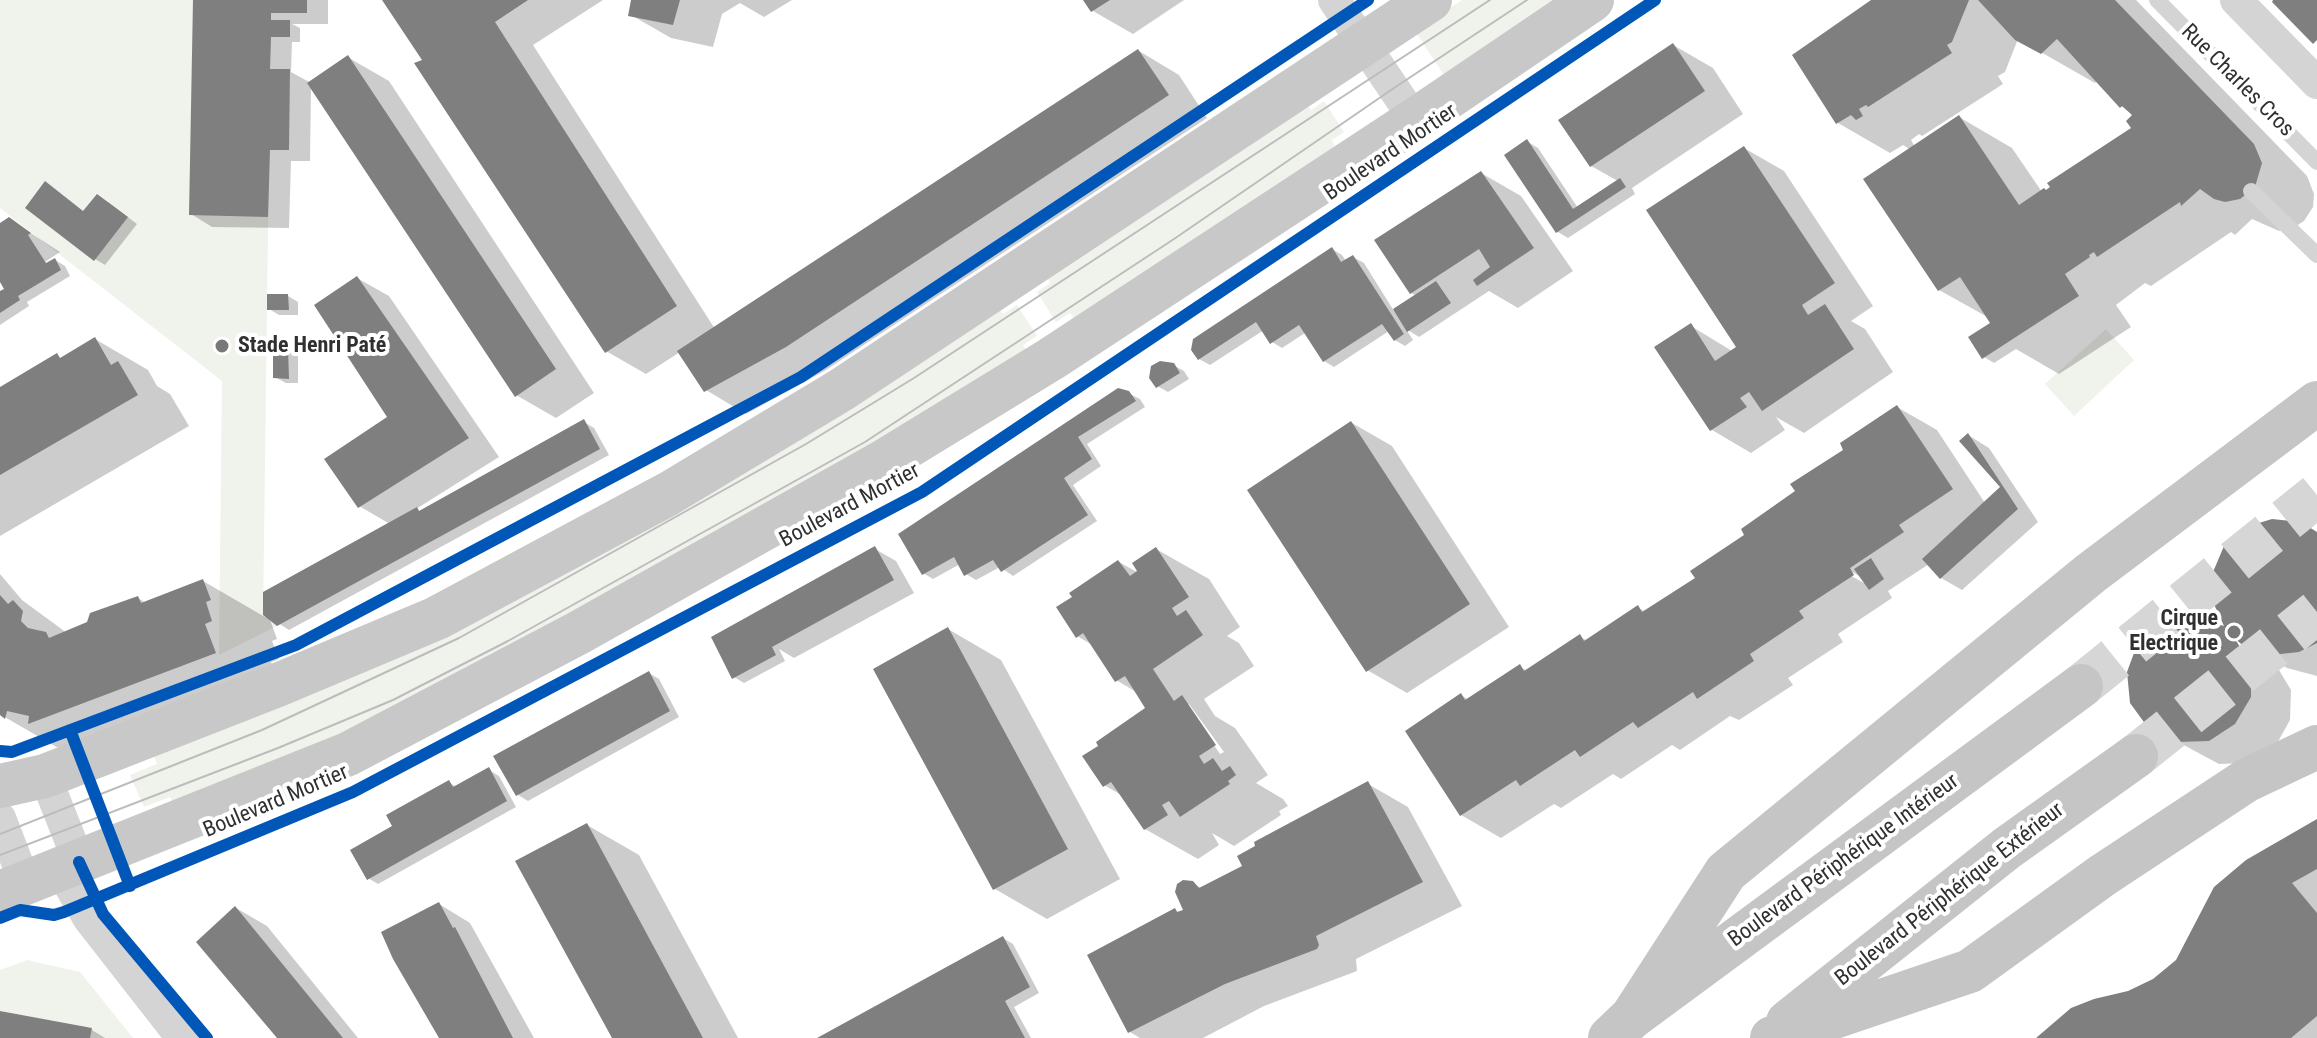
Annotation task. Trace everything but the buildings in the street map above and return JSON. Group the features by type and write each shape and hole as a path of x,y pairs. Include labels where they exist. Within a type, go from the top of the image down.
{"highway":[{"path":"1621,1028 1726,872 2091,573 2317,403"},
{"name":"Boulevard Périphérique Intérieur","path":"1621,1028 2081,686"},
{"path":"1770,1038 1970,971 2103,875 2247,780 2317,747"},
{"name":"Boulevard Périphérique Extérieur","path":"1770,1038 2007,848 2136,756"}],"main road":[{"path":"0,786 45,776 280,684 437,618 668,494 841,390 1430,0"},
{"name":"Boulevard Mortier","path":"41,877 348,754 578,633 881,463 1051,359 1592,0"}],"street":[{"path":"1334,0 1415,120"},
{"path":"2236,0 2317,83"},
{"path":"41,877 45,776"},
{"path":"0,818 41,877 80,906 182,1038"}],"lane":[{"name":"Rue Charles Cros","path":"2157,0 2317,162"},
{"path":"2251,191 2317,255"}],"shaded area":[{"name":"Stade Henri Paté","path":"0,0 271,0 263,615 277,626 219,655 222,381 0,208"},
{"path":"1462,0 1556,0 1444,75 1415,31"},
{"path":"1324,101 1344,132 1332,140 1335,147 1075,320 1070,313 1056,322 1037,292 1050,283 1046,276 1306,103 1311,110"},
{"path":"1017,305 1037,336 1023,345 1027,352 864,456 365,725 174,806 170,797 144,807 130,775 157,764 153,753 998,307 1003,314"},
{"path":"2106,329 2134,360 2074,416 2045,384"},
{"path":"27,960 80,972 133,1038 90,1038 92,1028 0,1011 0,970"}],"tunnel":[{"path":"2081,686 2317,495"},
{"path":"2136,756 2317,612"}],"tram line":[{"path":"0,834 262,730 459,638 806,444 914,378 1490,0"},
{"path":"0,855 278,748 393,700 508,641 865,442 1174,239 1527,0"}],"cycle path":[{"path":"0,751 12,752 296,645 801,377 1368,0"},
{"path":"0,918 20,910 54,915 64,912 353,792 922,492 1655,0"},
{"path":"70,730 130,886"},
{"path":"79,862 103,914 207,1038"}],"place":[{"name":"Stade Henri Paté","path":"222,346"},
{"name":"Cirque Electrique","path":"2234,632"}]}
